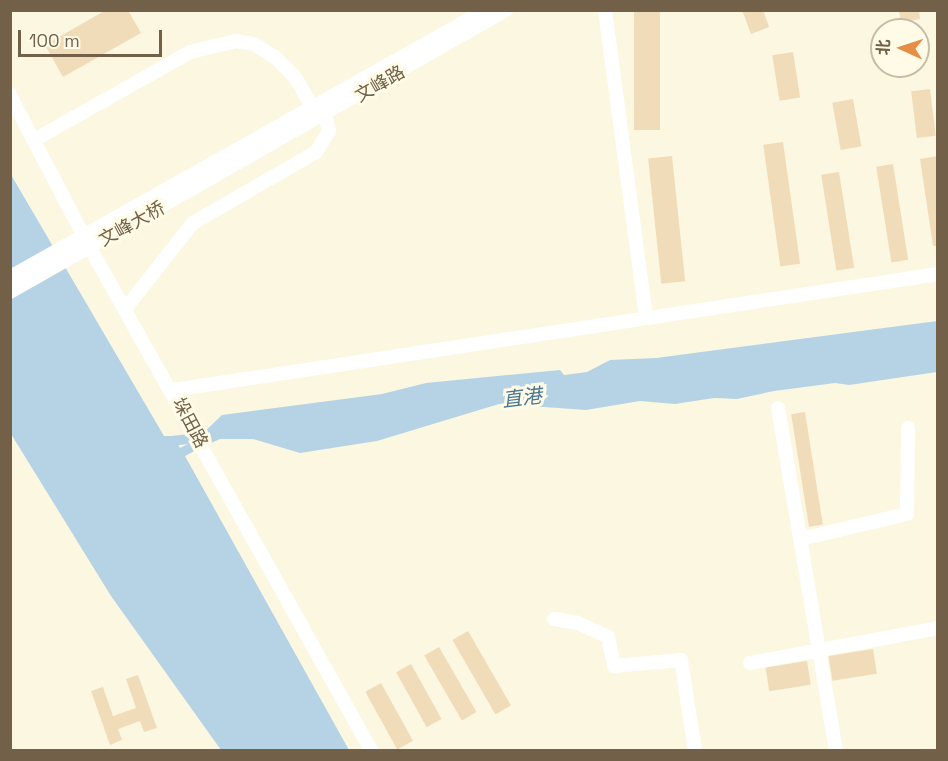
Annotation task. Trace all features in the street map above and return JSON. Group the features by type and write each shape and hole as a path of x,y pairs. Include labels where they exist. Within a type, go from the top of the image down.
{"street":[{"name":"文峰路","path":"250,151 312,107 486,10"},
{"name":"文峰路","path":"250,151 326,115 506,10"},
{"path":"605,10 646,317"},
{"path":"34,140 190,52 236,41 254,44 275,57 295,77 312,107"},
{"name":"垛田路","path":"10,95 125,309 173,390 211,463 371,750"},
{"path":"125,309 193,223 316,152 329,131 326,115"},
{"name":"文峰大桥","path":"10,277 250,151"},
{"name":"文峰大桥","path":"10,292 250,151"},
{"path":"173,390 938,274"},
{"path":"778,408 821,650 836,750"},
{"path":"801,539 907,514 908,428"},
{"path":"554,619 578,623 608,637 614,666 681,660 695,750"},
{"path":"750,663 938,628"}],"water":[{"path":"10,173 164,436 173,436 180,448 196,440 222,415 382,394 426,383 560,370 564,375 587,372 610,360 656,358 937,321 937,372 849,385 835,383 774,391 737,399 714,398 675,404 640,401 586,410 499,404 377,441 300,453 253,439 220,439 200,448 185,456 349,750 221,750 111,596 11,434"}],"building":[{"path":"106,10 128,10 141,33 63,77 45,45"},
{"path":"634,10 660,10 660,130 634,130"},
{"path":"742,10 763,10 769,27 751,34"},
{"path":"899,10 919,10 920,18 900,18"},
{"path":"793,52 800,97 779,101 772,55"},
{"path":"930,89 936,136 917,138 911,91"},
{"path":"853,99 861,146 841,150 832,103"},
{"path":"783,142 800,264 780,267 763,145"},
{"path":"672,156 685,281 661,284 648,159"},
{"path":"938,156 938,246 933,246 920,159"},
{"path":"893,164 908,260 891,262 876,167"},
{"path":"839,172 854,268 836,271 821,175"},
{"path":"805,412 823,525 809,527 791,414"},
{"path":"468,631 511,705 495,714 452,640"},
{"path":"439,647 477,712 462,720 424,656"},
{"path":"873,649 877,674 832,681 829,656"},
{"path":"807,661 811,685 769,691 766,668"},
{"path":"411,664 442,719 427,727 396,672"},
{"path":"138,675 157,728 144,732 140,721 118,729 122,740 110,745 91,691 103,687 113,716 136,708 126,679"},
{"path":"381,683 413,741 397,749 365,692"}],"waterway":[{"name":"直港","path":"164,442 202,437"}]}
